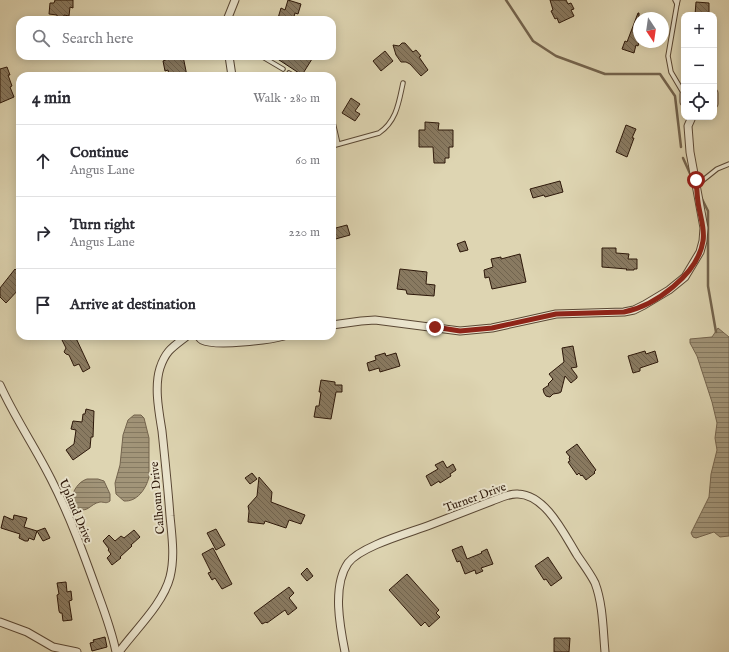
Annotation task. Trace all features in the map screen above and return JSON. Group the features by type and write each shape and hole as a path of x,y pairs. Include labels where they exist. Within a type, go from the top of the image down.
{"street":[{"path":"229,16 235,0"},
{"path":"230,60 231,72"},
{"path":"336,324 353,321 375,320 460,331 492,328 556,314 620,312 634,310 669,290 685,277 700,252 703,241 704,228 690,152 688,126 691,120"},
{"name":"Calhoun Drive","path":"117,652 148,616 165,591 169,579 173,550 168,477 159,413 158,379 164,359 170,348 181,340"},
{"path":"201,340 217,343 268,340"},
{"name":"Upland Drive","path":"0,385 65,509 95,585 114,639 117,652"},
{"name":"Turner Drive","path":"345,652 341,630 339,596 344,573 348,563 367,549 486,503 517,493 533,497 548,510 594,583 601,611 605,652"},
{"path":"0,622 27,632 53,647 77,652"}],"lane":[{"path":"677,1 668,56 671,72 681,89"},
{"path":"268,60 283,69"},
{"path":"336,135 338,144 379,133 385,129 395,116 403,83"},
{"path":"696,185 717,169 729,164"}],"shaded area":[{"path":"718,328 729,337 729,536 720,537 714,532 696,538 693,537 691,533 709,497 711,474 717,450 715,438 717,423 712,402 697,356 690,343 690,339 712,337"},
{"path":"134,415 141,415 144,418 149,438 149,477 146,486 137,497 129,501 124,501 116,494 115,483 120,465 123,435 128,420"},
{"path":"87,479 98,479 104,481 110,494 110,501 106,503 96,503 83,510 75,508 71,498 72,495 79,484"}],"building":[{"path":"55,0 73,0 73,8 70,7 69,16 49,14 50,3 54,3"},
{"path":"288,0 301,4 298,14 295,13 294,16 279,16 281,8 285,10"},
{"path":"550,0 566,0 568,4 571,3 574,9 571,10 574,16 559,23 551,11 553,10"},
{"path":"696,2 709,3 709,12 695,12"},
{"path":"633,26 633,48 635,48 634,53 622,49 625,41 627,42"},
{"path":"402,43 405,43 413,52 416,50 421,56 419,57 428,70 421,76 410,64 401,62 396,55 393,45 399,46"},
{"path":"385,51 393,61 381,71 373,61"},
{"path":"184,60 186,72 165,71 163,61"},
{"path":"279,60 311,60 304,72 297,72"},
{"path":"7,67 12,86 10,87 14,97 0,103 0,69"},
{"path":"351,98 360,104 355,111 360,114 355,121 342,113"},
{"path":"425,122 439,123 438,130 453,130 453,147 449,147 449,158 445,158 445,163 434,163 433,147 419,147 419,130 425,130"},
{"path":"626,125 636,129 627,157 616,152"},
{"path":"560,181 563,192 545,197 544,195 533,198 530,189"},
{"path":"347,225 350,235 336,239 336,228"},
{"path":"465,241 468,250 460,252 457,244"},
{"path":"602,248 616,248 616,253 629,254 628,259 637,259 637,269 626,270 627,269 602,267"},
{"path":"520,254 526,282 492,289 489,277 485,278 484,270 493,267 491,259 501,257 501,259"},
{"path":"15,269 16,292 6,303 0,297 0,288"},
{"path":"400,269 427,272 426,284 435,285 434,296 407,294 406,290 397,289"},
{"path":"62,340 77,340 90,368 83,372 79,364 74,366 69,355 64,352 66,348"},
{"path":"573,346 577,367 571,368 577,378 571,383 565,376 561,392 553,394 550,397 546,396 543,389 549,385 548,384 553,379 549,374 564,362 562,348"},
{"path":"645,351 646,354 655,351 658,362 640,368 640,371 633,373 628,356"},
{"path":"385,353 386,356 396,353 400,366 380,372 379,368 369,371 367,363 376,360 375,356"},
{"path":"321,380 335,382 335,385 342,385 342,392 336,392 331,419 314,417 316,406 319,406"},
{"path":"86,409 94,411 93,437 91,437 90,448 73,460 66,450 74,444 76,430 71,429 73,421 82,422 83,414 85,414"},
{"path":"577,444 596,470 594,472 595,473 586,480 579,473 577,475 568,462 570,461 570,457 566,452"},
{"path":"443,461 447,468 453,464 456,470 450,474 451,476 440,483 439,481 431,486 426,476 438,469 435,465"},
{"path":"252,473 257,479 250,484 245,478"},
{"path":"259,477 272,492 271,502 305,515 301,524 289,520 286,528 265,521 264,524 248,522 248,506 257,496"},
{"path":"14,515 27,518 24,527 37,531 34,540 29,538 28,541 25,541 19,538 20,534 1,528 4,516 13,520"},
{"path":"45,528 50,538 43,541 37,531"},
{"path":"216,529 225,545 216,550 207,533"},
{"path":"134,530 140,537 120,557 121,558 112,565 107,558 111,554 103,541 109,535 115,541 121,536 124,538"},
{"path":"462,546 467,559 482,553 481,552 487,549 493,564 481,568 483,571 476,574 475,570 465,574 460,561 457,562 452,550"},
{"path":"213,548 232,584 222,589 215,578 212,580 208,573 211,572 202,554"},
{"path":"548,557 562,578 551,586 546,579 544,580 535,566"},
{"path":"307,568 313,576 307,581 301,574"},
{"path":"407,574 439,610 436,613 440,617 429,627 425,622 421,626 389,590"},
{"path":"66,582 67,592 71,591 72,600 69,601 72,620 63,621 62,613 59,611 57,595 59,594 57,583"},
{"path":"289,587 294,593 289,598 297,608 288,615 285,610 267,623 262,624 254,613"},
{"path":"105,637 107,647 92,651 90,643 94,642 93,640"},
{"path":"554,638 570,638 569,652 554,652"}],"waterway":[{"path":"506,0 533,41 556,56 605,74 660,74 675,96 681,147"},
{"path":"683,158 692,178"},
{"path":"701,197 708,211 708,286 716,332"}],"route":[{"path":"435,327 460,331 492,328 556,314 624,312 634,310 644,305 669,290 685,277 700,252 704,228 699,206 696,180"}]}
